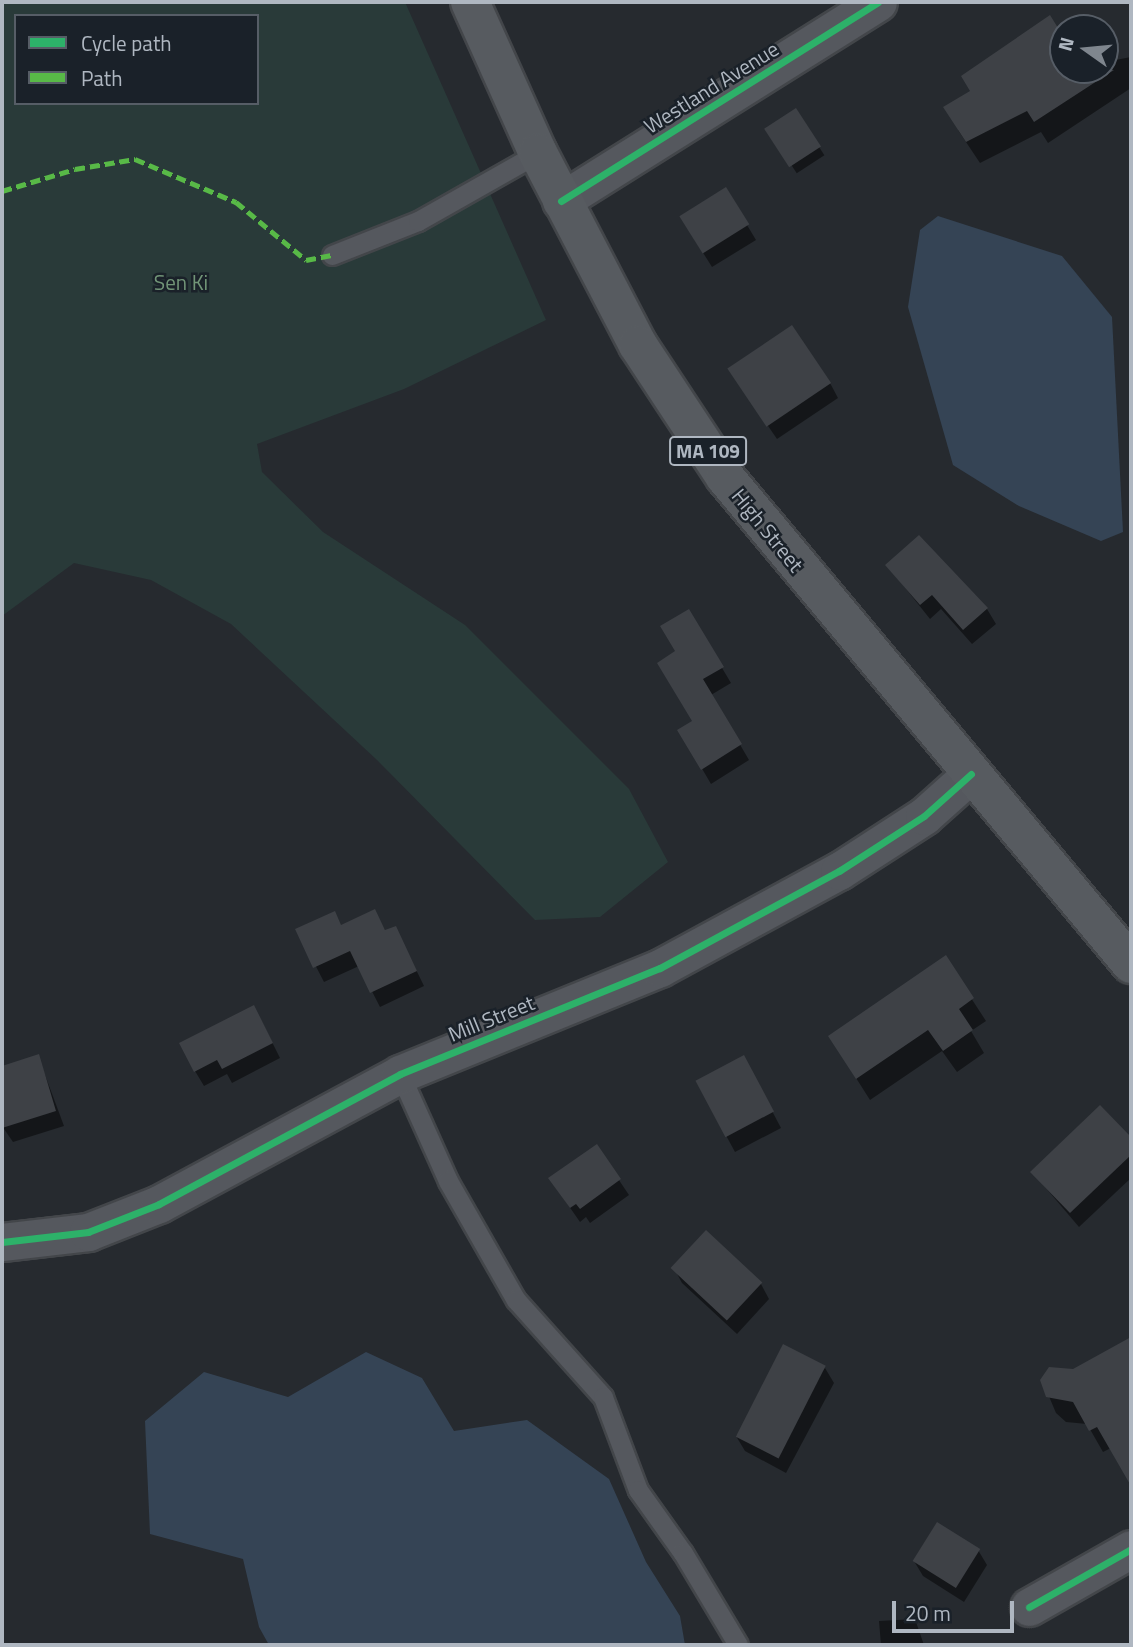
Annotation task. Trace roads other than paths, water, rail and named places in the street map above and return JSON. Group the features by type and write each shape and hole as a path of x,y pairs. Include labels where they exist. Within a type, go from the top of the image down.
{"main road":[{"name":"High Street","path":"470,2 561,201 638,345 725,477 1131,964"}],"street":[{"name":"Westland Avenue","path":"561,201 878,2"},
{"name":"Mill Street","path":"2,1242 88,1232 159,1204 400,1074 660,968 839,870 924,816 971,774"},
{"path":"1029,1607 1131,1549"}],"lane":[{"path":"332,256 418,221 538,153"},
{"path":"400,1074 448,1181 516,1300 603,1397 638,1490 683,1553 738,1645"}],"water":[{"path":"938,216 1062,256 1112,317 1123,532 1101,541 1019,506 953,465 908,307 920,230"},
{"path":"366,1352 422,1378 454,1431 527,1420 609,1479 646,1562 680,1616 685,1645 269,1645 259,1627 243,1559 150,1534 145,1421 204,1372 288,1397"}],"park label":[{"name":"Sen Ki","path":"181,282"}]}
